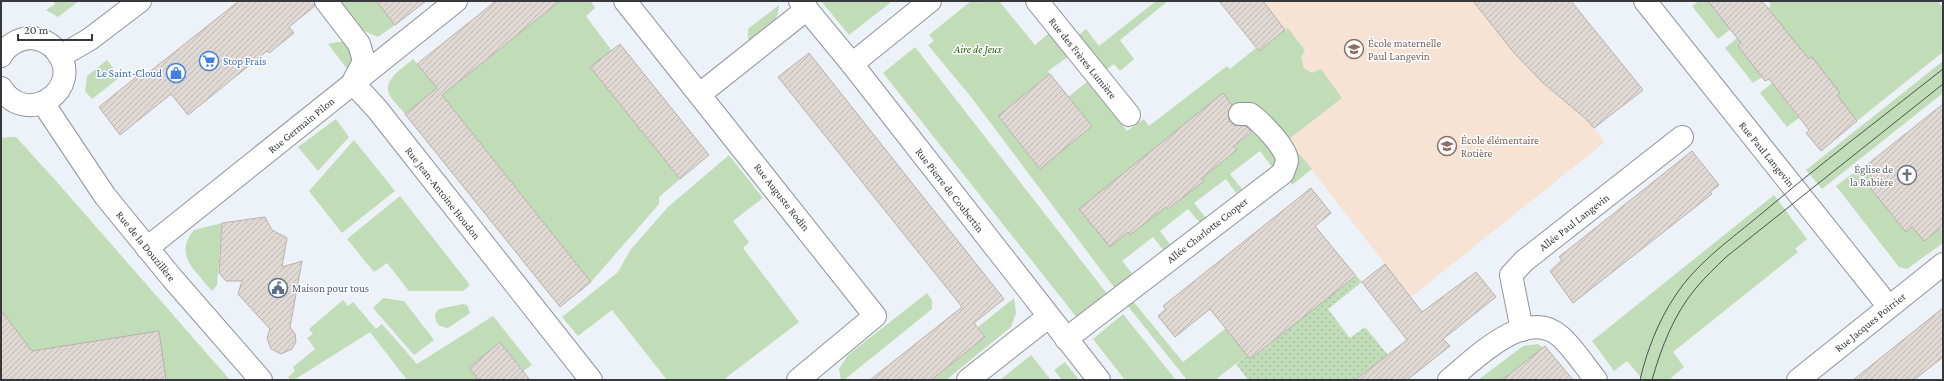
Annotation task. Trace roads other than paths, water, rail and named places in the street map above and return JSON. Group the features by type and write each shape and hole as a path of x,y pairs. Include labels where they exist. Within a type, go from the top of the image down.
{"street":[{"path":"61,56 90,39 140,1"},
{"path":"326,1 359,44 364,61 353,83"},
{"name":"Rue Germain Pilon","path":"147,248 456,1"},
{"name":"Rue Auguste Rodin","path":"625,1 875,316 811,376"},
{"path":"852,64 930,1"},
{"name":"Rue des Frères Lumière","path":"1037,1 1129,115"},
{"name":"Rue Paul Langevin","path":"1645,1 1889,307"},
{"path":"700,94 803,5"},
{"name":"Rue Pierre de Coubertin","path":"803,5 852,64 1048,317 1099,380"},
{"path":"2,93 21,104 28,105 43,103 50,99 60,88 64,72 61,56 50,45 40,40 30,38 4,44"},
{"name":"Rue Jean-Antoine Houdon","path":"353,83 377,109 592,380"},
{"name":"Rue de la Douzillère","path":"43,103 97,186 147,248 261,380"},
{"name":"Allée Charlotte Cooper","path":"1066,340 1282,173 1287,160 1284,150 1259,121 1250,114 1240,114"},
{"name":"Allée Paul Langevin","path":"1522,330 1511,275 1524,261 1682,137"},
{"name":"Rue Jacques Poirrier","path":"1798,380 1943,264"},
{"path":"968,380 1048,317"},
{"path":"1449,380 1503,337 1528,328 1547,328 1561,336 1596,380"}],"tram line":[{"path":"1640,380 1646,358 1658,326 1675,296 1692,274 1723,245 1801,181 1943,69"},
{"path":"1652,380 1664,344 1675,320 1688,298 1707,276 1726,257 1943,84"}],"place":[{"name":"École maternelle Paul Langevin","path":"1354,49"},
{"name":"Stop Frais","path":"209,61"},
{"name":"Le Saint-Cloud","path":"176,73"},
{"name":"École élémentaire Rotière","path":"1447,146"},
{"name":"Église de la Rabière","path":"1907,175"},
{"name":"Maison pour tous","path":"278,288"}],"park label":[{"name":"Aire de Jeux","path":"978,49"}]}
